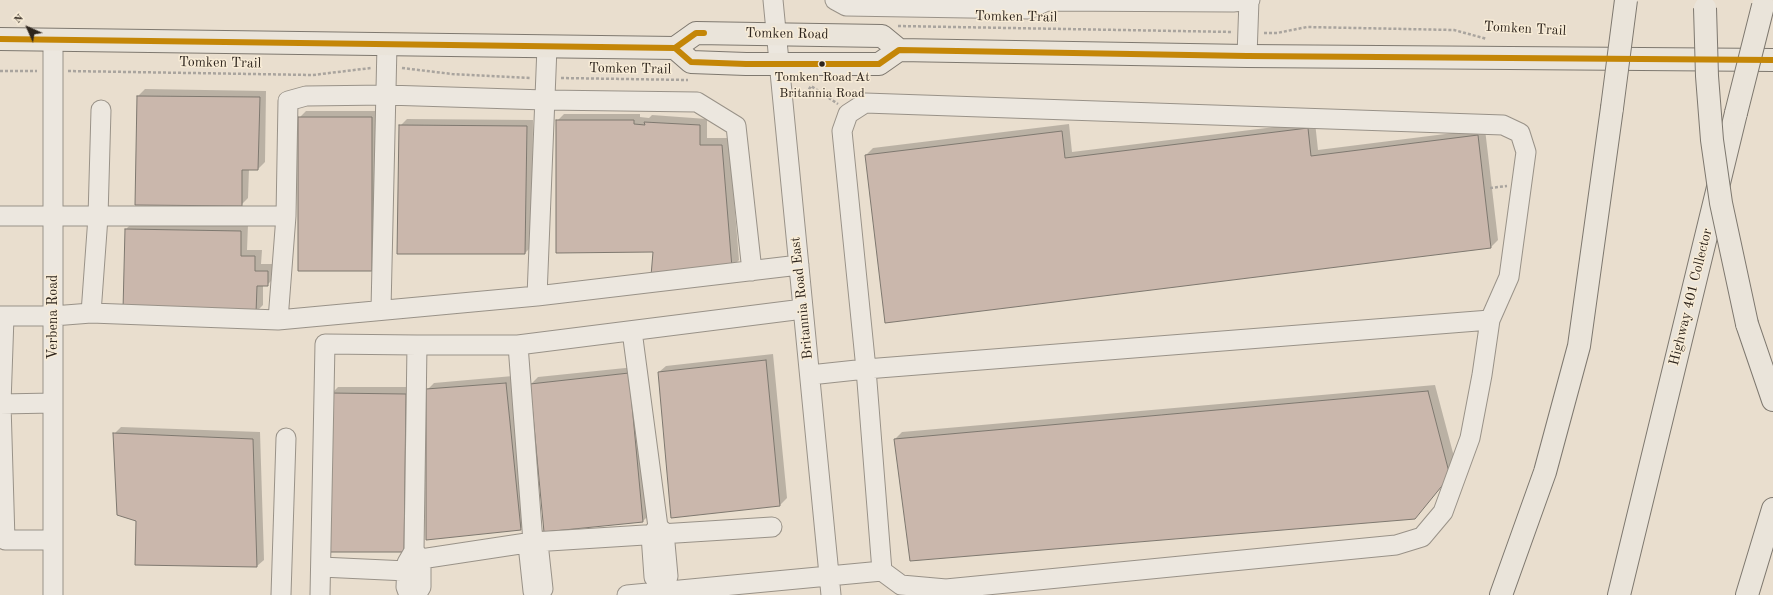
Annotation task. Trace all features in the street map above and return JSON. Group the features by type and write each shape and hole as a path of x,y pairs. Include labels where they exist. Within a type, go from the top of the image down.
{"main road":[{"path":"1500,595 1545,472 1579,346 1626,0"},
{"name":"Highway 401 Collector","path":"1619,595 1764,3"},
{"path":"1705,4 1707,76 1712,140 1721,203 1747,324 1773,400"},
{"name":"Tomken Road","path":"696,33 777,34 882,36 899,50 879,64 779,64 691,62 675,48 696,33"},
{"path":"0,39 675,48"},
{"path":"899,50 1248,56 1773,60"},
{"path":"1747,595 1773,508"}],"street":[{"name":"Britannia Road East","path":"773,0 831,595"},
{"path":"835,0 846,6 1029,9 1047,1 1243,0 1248,56"},
{"name":"Verbena Road","path":"53,40 53,595"},
{"path":"381,309 387,45"},
{"path":"537,296 548,47"},
{"path":"278,320 286,216 288,101 306,96 386,95 545,100 697,102 736,126 752,271"},
{"path":"627,595 670,589 882,571 901,585 946,589 1396,545 1422,537 1443,512 1470,438 1482,375 1490,320 1509,277 1526,152 1520,133 1504,125 865,103 848,114 842,131 866,369 882,571"},
{"path":"91,313 98,217 101,110"},
{"path":"0,216 286,216"},
{"path":"52,540 5,540 1,404 2,316 53,316 91,313 278,320 381,309 537,296 799,265"},
{"path":"320,595 325,344 518,345 803,310"},
{"path":"810,375 866,369 1490,320"},
{"path":"632,331 657,532 654,577 670,589"},
{"path":"416,595 421,587 418,555 417,345"},
{"path":"518,345 533,545 529,554 533,591 538,595"},
{"path":"1,404 52,403"},
{"path":"281,595 286,438"},
{"path":"409,595 406,587 407,563 418,555 657,532 772,527"},
{"path":"321,567 406,572"}],"path":[{"name":"Tomken Trail","path":"893,26 1227,32"},
{"name":"Tomken Trail","path":"1277,33 1307,27 1454,30 1486,39 1493,39"},
{"name":"Tomken Trail","path":"76,71 312,75 364,68"},
{"path":"405,68 452,74 528,78"},
{"path":"0,71 27,71"},
{"name":"Tomken Trail","path":"562,78 693,80"},
{"path":"802,92 806,94 811,86 842,107 848,114"}],"building":[{"path":"137,96 260,97 258,170 242,170 242,206 135,205"},
{"path":"298,117 372,117 372,271 298,271"},
{"path":"556,120 634,120 634,124 645,125 644,122 700,125 700,145 722,145 732,268 651,276 653,252 556,253"},
{"path":"399,125 527,126 525,254 397,254"},
{"path":"1308,128 1311,156 1478,135 1491,248 885,323 865,155 1062,131 1065,158"},
{"path":"125,229 241,231 241,256 255,256 255,271 268,271 268,286 257,286 256,313 123,310"},
{"path":"766,360 780,506 671,518 658,372"},
{"path":"629,373 643,522 544,532 530,384"},
{"path":"506,383 521,530 426,540 426,389"},
{"path":"1428,391 1450,476 1415,519 910,561 894,439"},
{"path":"330,393 406,394 404,552 328,552"},
{"path":"113,433 253,439 257,567 135,565 136,521 117,515"}],"transit line":[{"path":"0,39 675,48 696,33 704,33"},
{"path":"675,48 691,62 746,64 879,64 899,50 1247,56 1773,60"}],"place":[{"name":"Tomken Road At Britannia Road","path":"822,64"}]}
